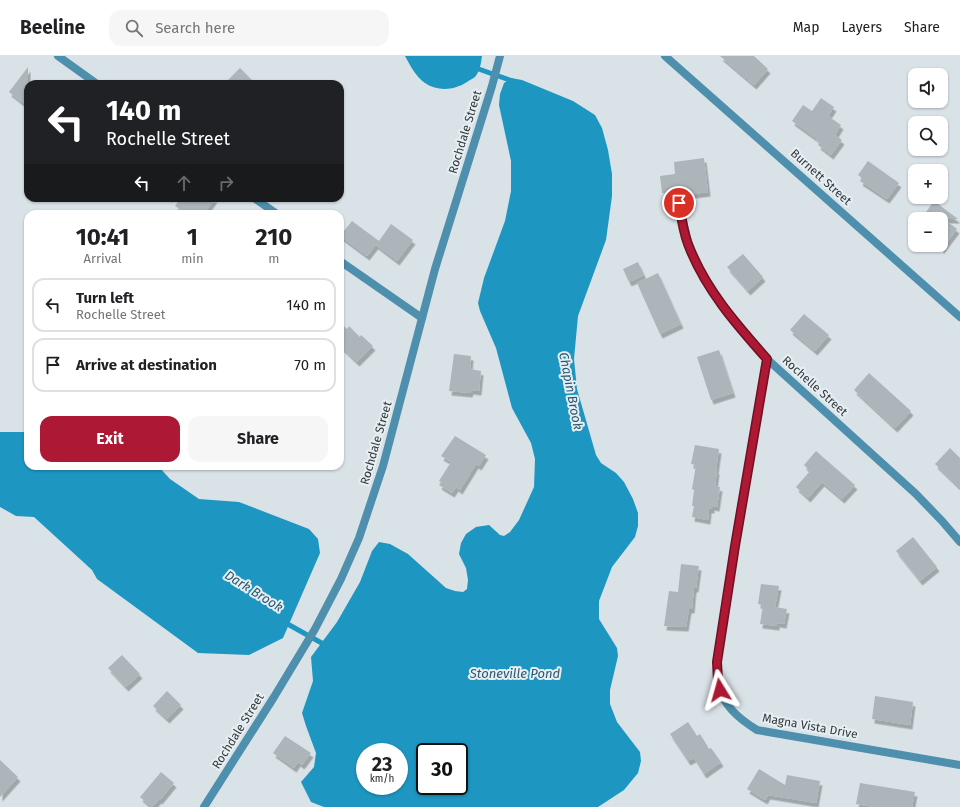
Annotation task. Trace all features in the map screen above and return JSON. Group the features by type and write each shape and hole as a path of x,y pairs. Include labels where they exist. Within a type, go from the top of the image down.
{"street":[{"path":"58,56 91,80"},
{"name":"Rochdale Street","path":"204,807 308,642 334,594 363,525 383,466 437,261 500,56"},
{"name":"Burnett Street","path":"665,56 960,317"},
{"path":"260,202 271,210"},
{"name":"Rochelle Street","path":"679,203 688,243 698,267 712,291 740,329 767,359 916,494 960,542"},
{"path":"344,264 422,318"},
{"name":"Magna Vista Drive","path":"767,359 717,662 720,690 725,700 740,719 757,730 960,765"}],"water":[{"path":"405,56 482,56 479,70 475,77 457,87 441,89 430,86 419,78"},
{"name":"Stoneville Pond","path":"511,78 522,80 573,101 595,115 602,128 608,150 612,174 612,196 606,240 578,316 574,359 577,389 596,455 601,463 616,473 624,482 633,499 638,513 638,526 635,537 612,567 599,601 599,619 617,648 618,656 610,690 610,704 617,722 640,752 641,761 638,773 624,790 598,807 324,807 311,802 301,782 314,767 316,753 302,713 313,681 311,657 337,622 360,582 372,551 379,542 390,544 408,554 446,588 463,592 467,589 468,580 466,568 459,554 461,543 466,534 476,527 489,525 500,535 504,536 510,532 519,520 534,487 535,459 531,443 512,408 496,348 478,303 484,278 505,221 511,191 511,161 499,105 500,94 504,83"},
{"path":"0,432 24,432 24,470 162,470 170,479 199,499 239,502 309,529 318,539 320,553 283,638 249,655 198,653 97,579 92,570 34,517 16,516 0,507"}],"building":[{"path":"720,56 754,56 768,69 754,85"},
{"path":"28,67 28,80 24,80 24,104 9,92"},
{"path":"240,68 252,80 228,80"},
{"path":"821,98 834,107 828,116 841,125 835,135 842,140 831,155 818,145 820,142 816,140 817,139 792,121 803,105 812,111"},
{"path":"704,158 708,192 678,196 677,191 662,193 660,176 675,174 674,162"},
{"path":"868,161 899,183 887,199 860,181 862,178 858,175"},
{"path":"178,202 212,202 207,210 181,210 175,206"},
{"path":"932,204 938,204 958,219 948,219 948,212 926,212"},
{"path":"352,221 379,241 391,224 413,240 397,261 376,245 378,242 367,256 344,239 344,231"},
{"path":"948,222 957,229 948,241"},
{"path":"743,254 763,277 748,291 727,267"},
{"path":"638,262 644,275 629,282 623,269"},
{"path":"658,273 681,324 660,334 637,283"},
{"path":"804,314 829,335 815,351 790,330"},
{"path":"344,326 347,329 349,326 360,337 361,335 373,346 357,362 344,350"},
{"path":"719,350 733,393 711,400 697,357"},
{"path":"454,354 471,356 470,369 481,371 479,391 471,390 470,393 449,391"},
{"path":"869,373 911,411 895,428 854,390"},
{"path":"455,436 486,455 479,466 476,464 460,490 456,487 452,493 439,485 441,482 439,481 451,462 441,456"},
{"path":"695,445 719,449 715,486 720,487 717,507 712,506 712,509 709,509 708,520 692,517 694,490 692,489 696,465 691,464"},
{"path":"950,448 960,458 960,488 935,464"},
{"path":"816,451 855,485 842,499 822,482 808,498 796,487 810,471 804,465"},
{"path":"913,537 937,567 920,581 896,551"},
{"path":"681,564 699,566 696,588 694,588 692,609 689,609 686,627 664,626 669,591 678,592"},
{"path":"761,584 779,586 775,607 787,609 784,624 777,623 777,626 760,624 763,605 758,604"},
{"path":"122,655 140,674 126,687 108,668"},
{"path":"167,691 181,705 167,719 153,706"},
{"path":"875,696 913,702 910,725 872,719"},
{"path":"688,722 697,736 700,734 709,749 711,748 721,762 704,774 694,758 688,761 670,734"},
{"path":"285,736 311,753 302,765 298,762 294,768 273,753"},
{"path":"0,760 18,777 0,797"},
{"path":"759,769 785,785 787,775 820,781 816,803 768,795 765,800 747,789"},
{"path":"161,772 174,783 152,807 140,797"},
{"path":"860,783 915,792 912,807 875,807 856,804"}],"waterway":[{"name":"Chapin Brook","path":"473,67 515,82"},
{"name":"Dark Brook","path":"284,622 327,646"}],"route":[{"path":"679,203 684,230 698,267 712,291 727,312 767,359 717,662 720,690"}]}
